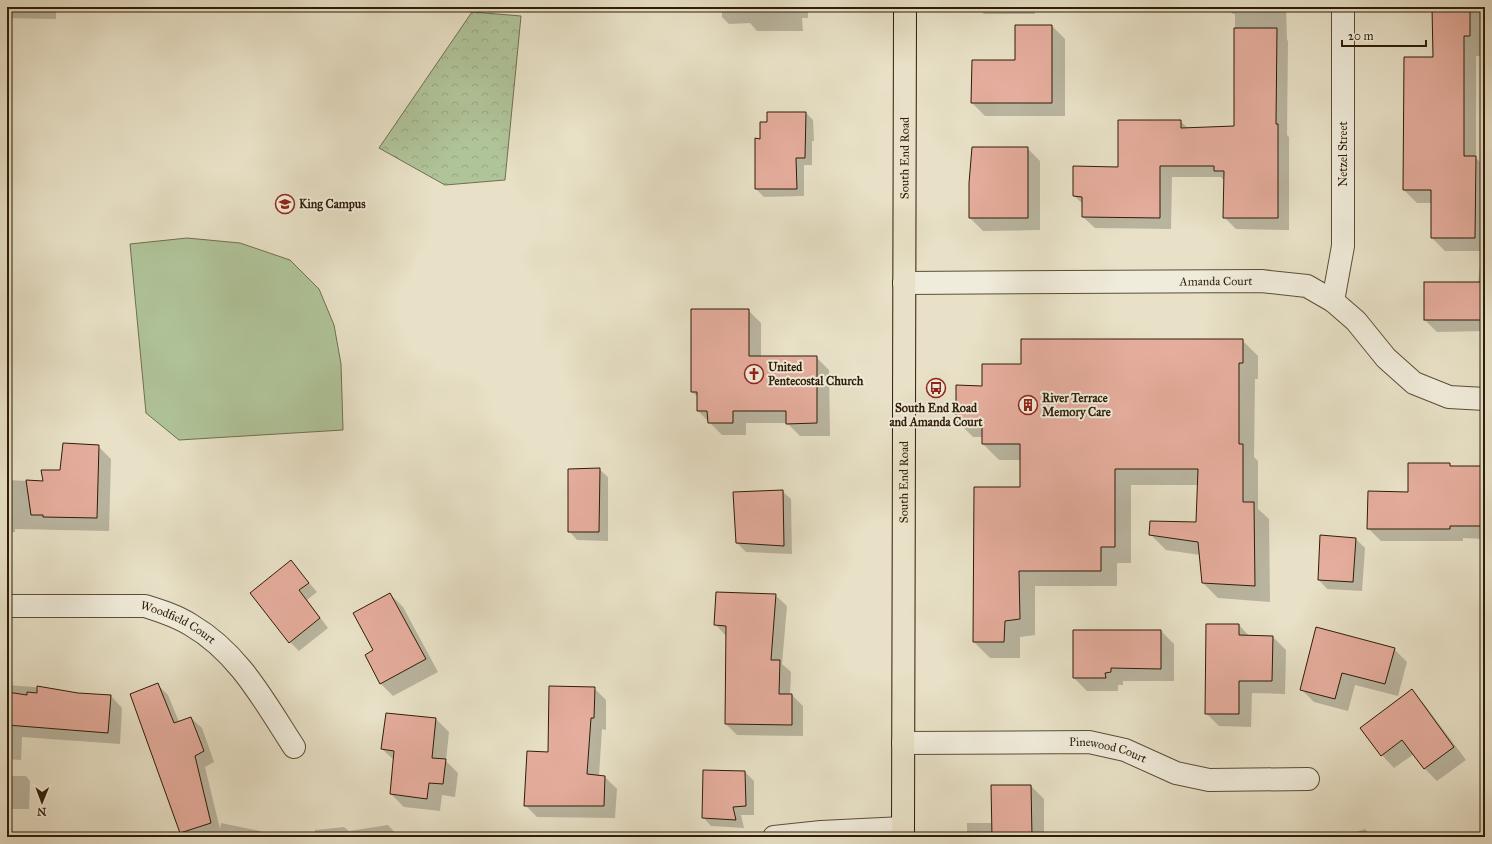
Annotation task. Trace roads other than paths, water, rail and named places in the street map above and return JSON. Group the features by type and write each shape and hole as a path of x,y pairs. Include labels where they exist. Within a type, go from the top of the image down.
{"main road":[{"name":"South End Road","path":"903,832 905,7"}],"street":[{"name":"Netzel Street","path":"1333,300 1342,246 1343,7"},
{"name":"Amanda Court","path":"904,283 1261,281 1307,286 1333,300 1356,320 1386,358 1414,383 1449,397 1485,399"},
{"name":"Woodfield Court","path":"7,606 145,606 167,613 190,624 228,653 247,675 294,747"},
{"name":"Pinewood Court","path":"903,743 1089,742 1125,750 1176,773 1209,780 1308,779"},
{"path":"774,837 821,832 903,832"}],"place":[{"name":"King Campus","path":"285,204"},
{"name":"United Pentecostal Church","path":"754,374"},
{"name":"South End Road and Amanda Court","path":"936,388"},
{"name":"River Terrace Memory Care","path":"1028,405"}]}
